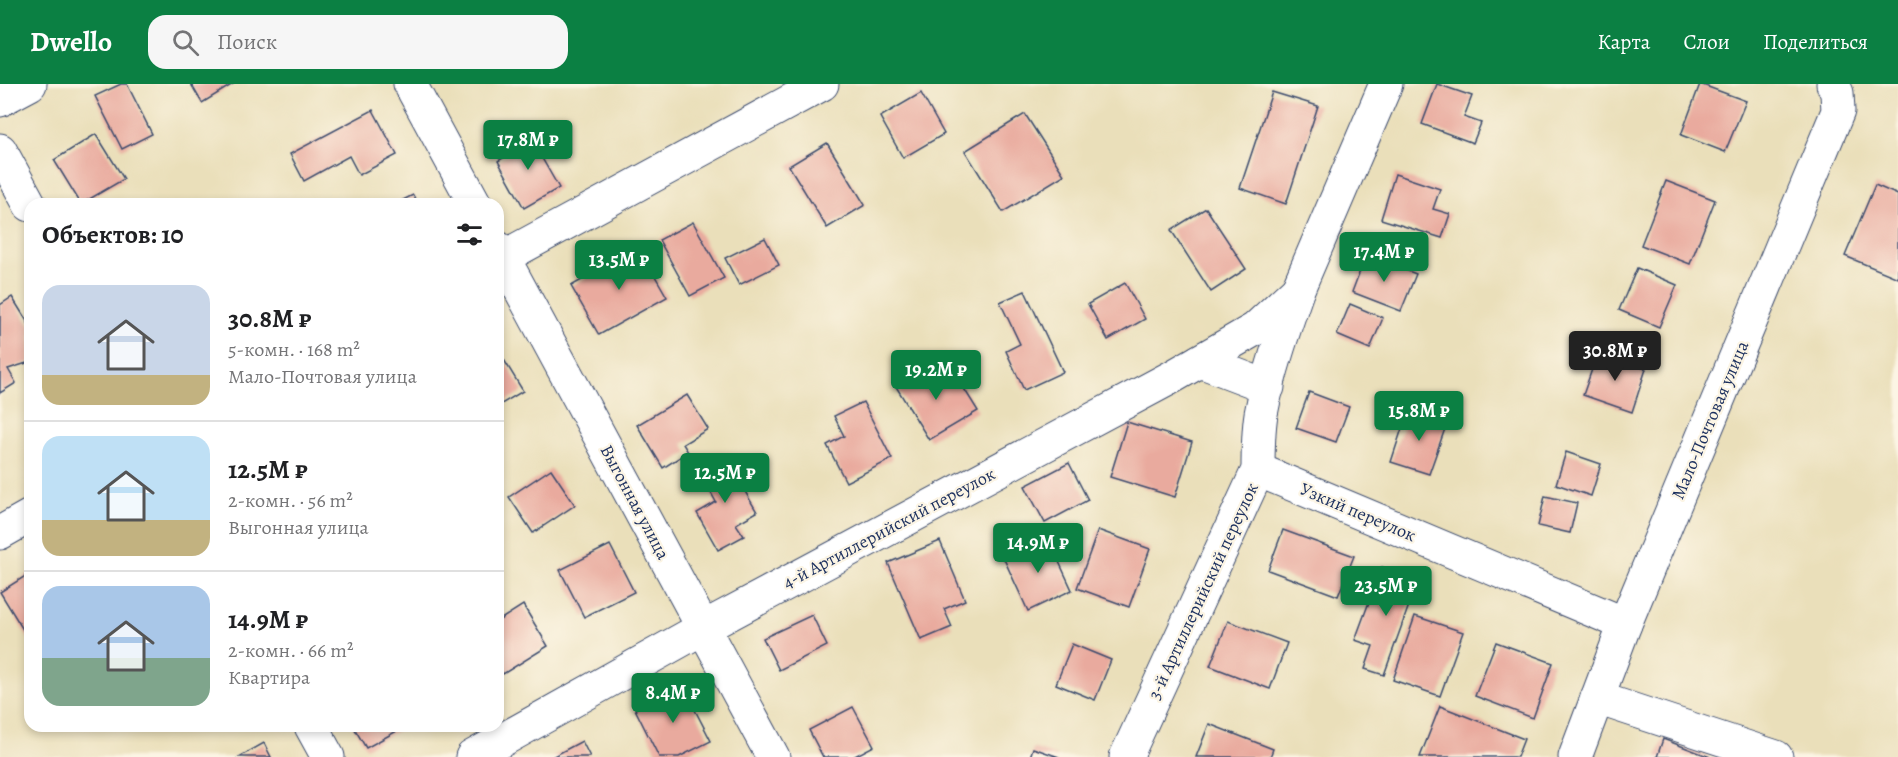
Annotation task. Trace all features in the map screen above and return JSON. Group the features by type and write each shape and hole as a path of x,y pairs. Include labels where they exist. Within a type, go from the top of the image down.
{"street":[{"path":"0,100 30,84"},
{"path":"410,84 472,198"},
{"path":"504,253 822,84"},
{"name":"3-й Артиллерийский переулок","path":"1126,757 1258,470 1261,414 1287,321 1298,289 1386,84"},
{"name":"Мало-Почтовая улица","path":"1575,757 1625,624 1838,111 1837,93 1833,84"},
{"path":"0,150 26,198"},
{"name":"Выгонная улица","path":"504,262 773,757"},
{"name":"4-й Артиллерийский переулок","path":"472,757 703,628 1200,361 1255,329 1298,289"},
{"path":"1200,361 1268,387"},
{"name":"Узкий переулок","path":"1258,470 1625,624"},
{"path":"0,533 24,519"},
{"path":"1597,698 1776,757"},
{"path":"314,732 328,757"}],"building":[{"path":"121,84 127,84 152,134 122,149 95,96"},
{"path":"191,84 233,84 202,103"},
{"path":"1437,84 1472,96 1464,117 1481,123 1473,143 1422,124"},
{"path":"1700,84 1746,101 1725,152 1681,135"},
{"path":"1272,92 1318,106 1286,204 1240,188"},
{"path":"921,93 944,134 903,158 880,117"},
{"path":"373,110 397,155 359,175 349,156 304,181 290,154"},
{"path":"1025,114 1064,175 1003,212 965,151"},
{"path":"523,125 559,188 524,208 498,161 521,147 512,131"},
{"path":"96,134 124,179 91,198 77,198 54,160"},
{"path":"827,143 865,205 827,228 789,166"},
{"path":"1395,174 1440,189 1433,209 1450,214 1442,238 1381,219"},
{"path":"1666,181 1715,200 1690,264 1641,245"},
{"path":"1875,185 1898,195 1898,278 1845,256"},
{"path":"1206,208 1246,269 1211,292 1171,230"},
{"path":"693,222 724,278 690,296 659,240"},
{"path":"765,238 779,265 739,285 725,258"},
{"path":"639,248 667,297 599,335 571,286"},
{"path":"1366,255 1416,274 1401,311 1352,292"},
{"path":"1637,268 1677,285 1659,327 1619,310"},
{"path":"1125,283 1145,319 1108,340 1088,304"},
{"path":"1025,291 1063,372 1024,390 1006,351 1020,344 1000,302"},
{"path":"12,297 24,316 24,364 8,369 16,383 0,393 0,305"},
{"path":"1350,304 1383,318 1370,349 1337,335"},
{"path":"1598,352 1646,369 1632,412 1583,395"},
{"path":"504,360 523,391 504,402"},
{"path":"950,366 978,411 929,440 895,385 924,367 931,379"},
{"path":"1309,392 1349,407 1336,442 1296,428"},
{"path":"687,395 708,429 683,444 688,452 663,468 637,425"},
{"path":"863,402 892,459 846,482 827,445 844,436 834,416"},
{"path":"1408,410 1447,423 1429,474 1391,462"},
{"path":"1127,422 1192,442 1175,497 1110,477"},
{"path":"1566,452 1601,464 1591,496 1556,484"},
{"path":"725,457 757,512 736,524 744,536 718,550 697,513 716,502 699,471"},
{"path":"1069,463 1088,500 1045,523 1025,486"},
{"path":"551,469 575,505 533,533 509,497"},
{"path":"1545,496 1577,503 1570,533 1538,526"},
{"path":"1098,530 1150,549 1129,607 1077,588"},
{"path":"1283,530 1354,556 1338,596 1268,570"},
{"path":"1048,538 1072,590 1028,611 1004,559"},
{"path":"940,541 965,600 944,609 952,627 921,640 888,563"},
{"path":"610,545 634,592 584,617 560,570"},
{"path":"1382,567 1418,580 1384,675 1365,669 1373,646 1355,640"},
{"path":"24,577 24,631 0,592"},
{"path":"523,605 548,646 504,673 504,617"},
{"path":"812,615 827,646 779,670 763,638"},
{"path":"1415,616 1463,632 1440,696 1393,680"},
{"path":"1228,621 1287,643 1270,689 1210,666"},
{"path":"1496,642 1553,663 1533,718 1475,696"},
{"path":"1072,644 1111,660 1095,700 1056,684"},
{"path":"682,685 711,741 679,757 659,757 635,709"},
{"path":"1440,706 1524,739 1517,757 1420,757"},
{"path":"853,707 874,746 853,757 823,757 809,730"},
{"path":"1209,724 1273,749 1270,757 1196,757"},
{"path":"357,732 395,732 366,748"},
{"path":"1663,739 1710,757 1657,757"},
{"path":"582,741 590,757 552,757"},
{"path":"264,743 271,757 239,757"},
{"path":"1033,748 1059,757 1030,757"}]}
